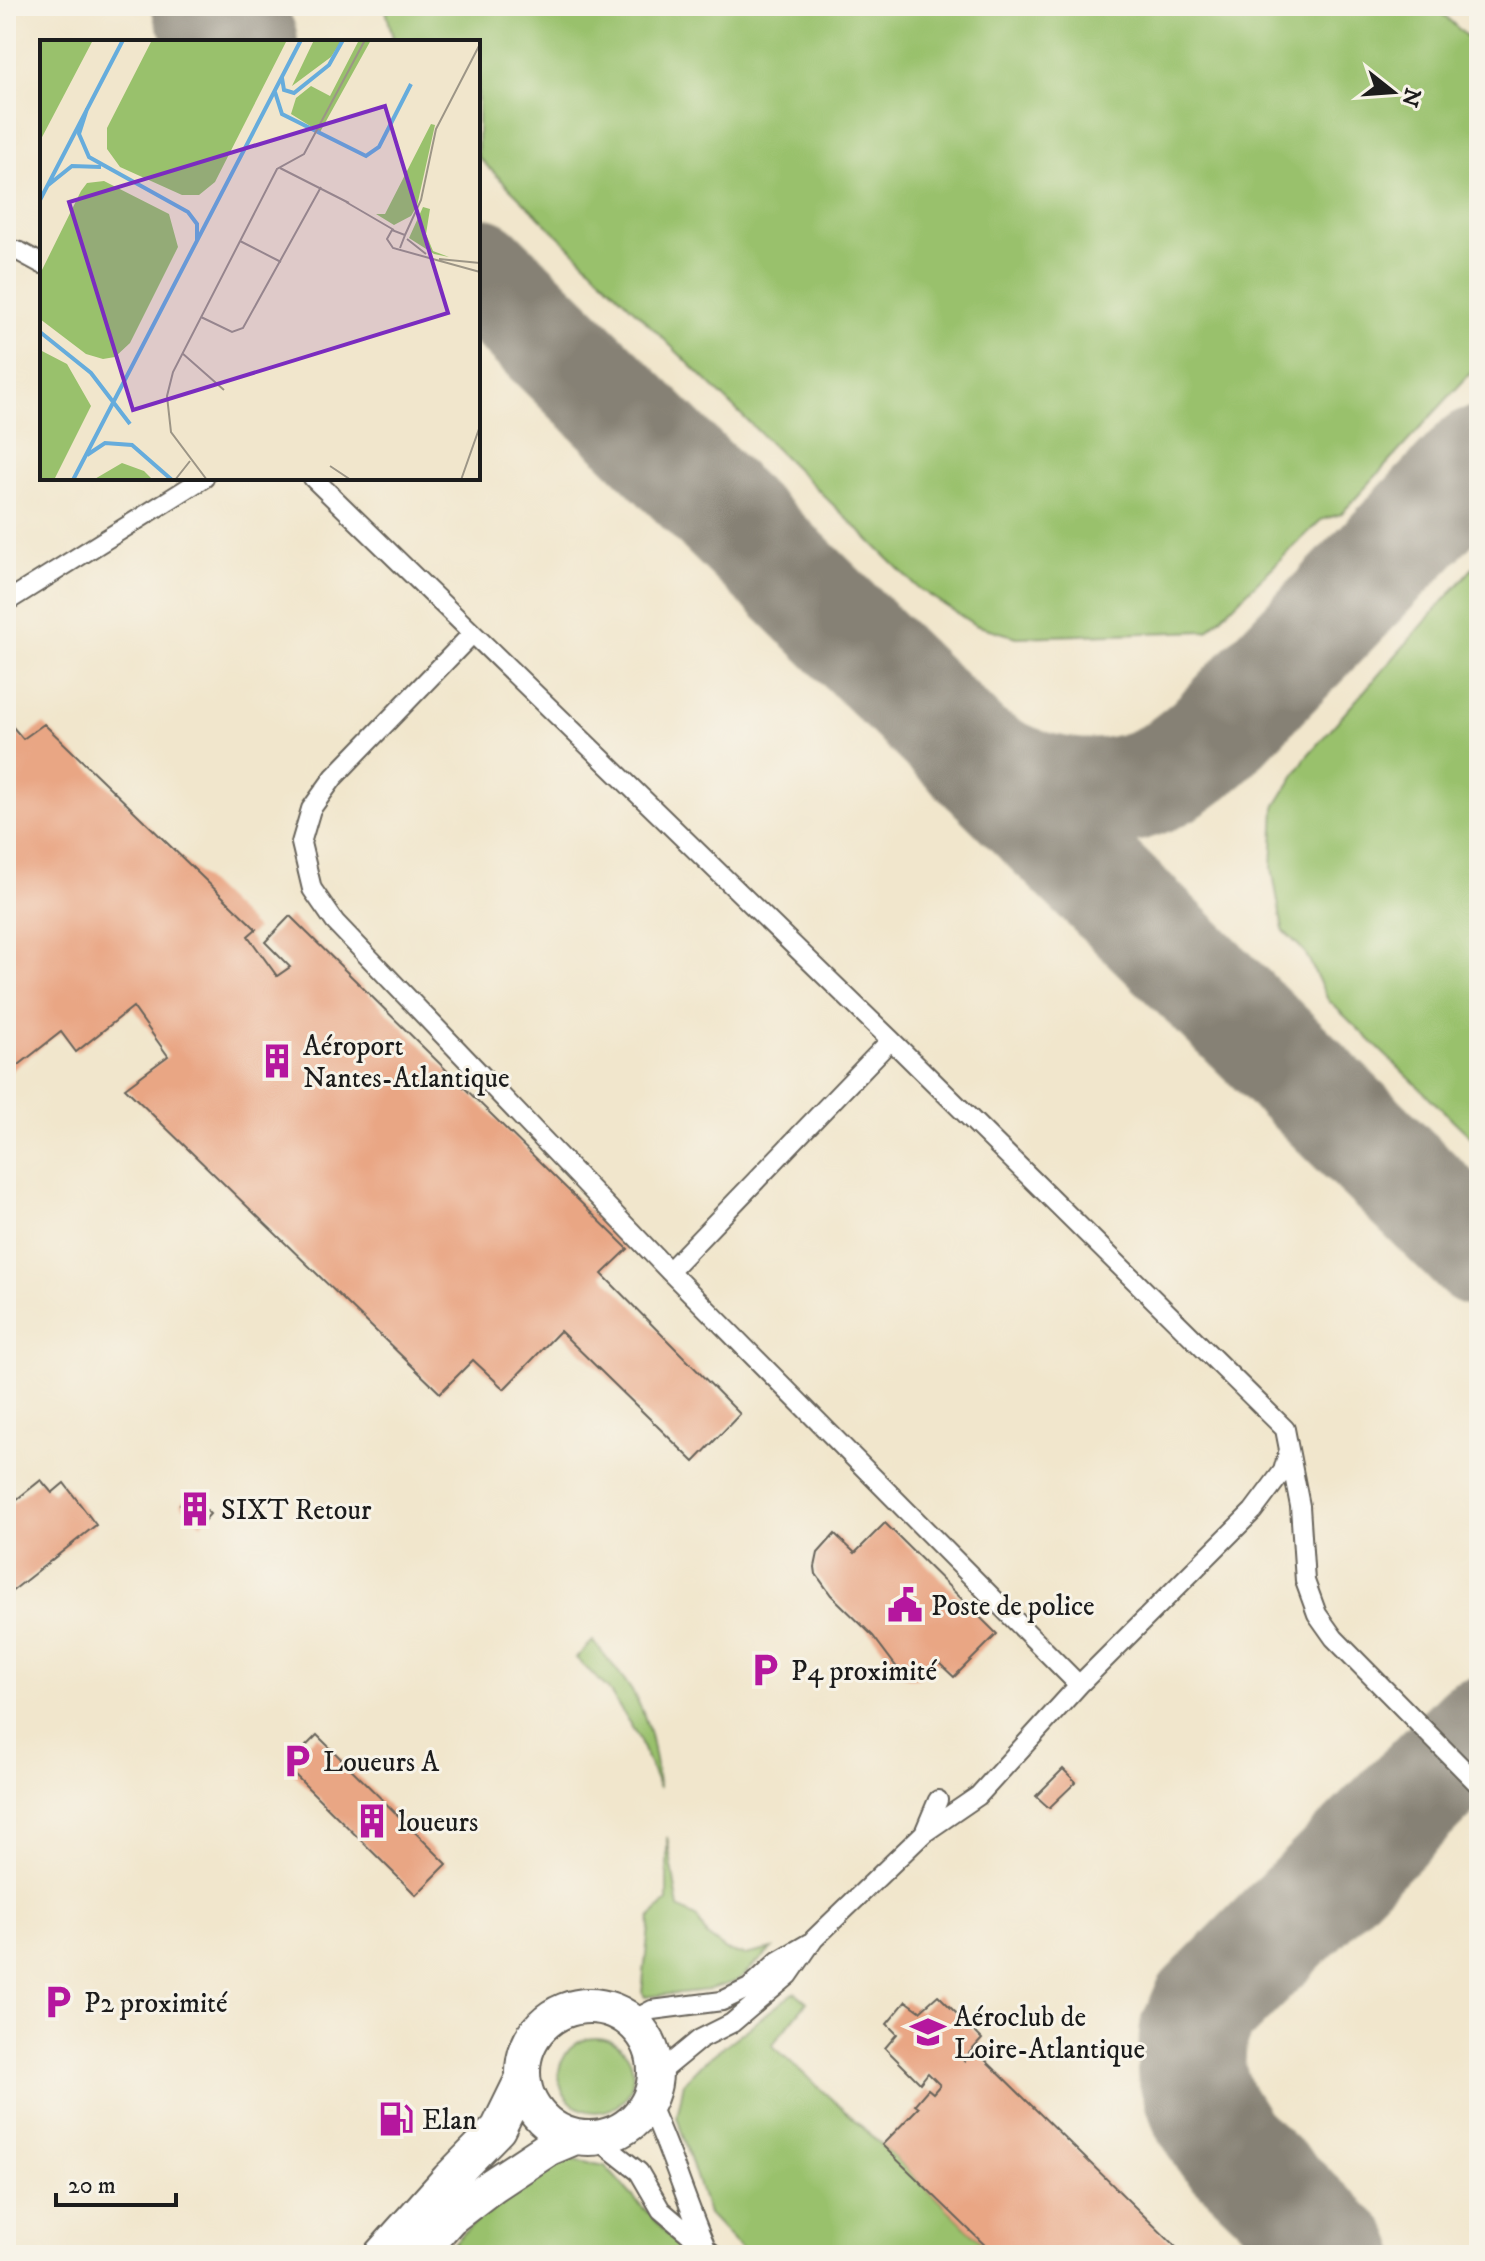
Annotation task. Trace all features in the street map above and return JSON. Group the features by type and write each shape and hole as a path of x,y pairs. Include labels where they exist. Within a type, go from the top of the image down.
{"street":[{"path":"417,2255 450,2218 549,2148 621,2130 641,2113 652,2089 652,2051 647,2040 631,2021 611,2009 585,2005 560,2012 548,2020 531,2040 523,2065 523,2078 525,2090 536,2112 553,2128 585,2138"},
{"path":"381,2255 498,2129 523,2078"}],"lane":[{"path":"6,248 40,263"},
{"path":"6,602 201,480"},
{"path":"315,480 891,1040 1285,1429 1300,1506 1305,1581 1317,1614 1334,1638 1479,1785"},
{"path":"472,634 334,777 311,809 301,843 312,889 335,922 669,1271 1079,1685"},
{"path":"669,1271 891,1040"},
{"path":"710,2252 684,2195 662,2131 652,2089 700,2039 732,2023 789,1975 814,1939 924,1833 978,1796 1079,1685 1253,1511 1283,1471 1289,1450"},
{"path":"924,1833 938,1800"},
{"path":"631,2021 652,2010 722,2001 749,1988 778,1961 814,1939"},
{"path":"585,2138 639,2172 661,2210 710,2252"}],"green space":[{"path":"385,6 1434,6 1479,48 1479,364 1341,514 1321,520 1207,631 1017,637 975,625 917,587 480,159 480,40 394,40"},
{"path":"1479,561 1479,1145 1328,1000 1305,952 1283,930 1272,868 1275,807 1306,757"},
{"path":"593,1641 629,1686 643,1712 659,1788 638,1737 608,1689 576,1658"},
{"path":"667,1837 679,1908 697,1918 707,1936 726,1950 745,1955 772,1949 737,1981 707,1990 645,1997 642,1992 650,1918 667,1901"},
{"path":"795,1992 807,2002 772,2045 882,2145 995,2255 747,2255 708,2214 677,2117 684,2082 701,2064"},
{"path":"596,2038 617,2044 627,2054 633,2075 627,2096 617,2106 596,2112 575,2106 565,2096 559,2075 565,2054 575,2044"},
{"path":"570,2159 605,2166 686,2255 442,2255 497,2200"}],"building":[{"name":"Aéroport Nantes-Atlantique","path":"6,719 23,739 44,724 256,929 248,936 277,976 290,967 265,942 290,916 628,1249 602,1274 740,1414 694,1462 560,1331 504,1389 473,1360 440,1393 125,1088 168,1056 133,1007 76,1052 61,1032 6,1075"},
{"path":"41,1480 52,1493 64,1483 96,1525 6,1596 6,1508"},
{"name":"SIXT Retour","path":"189,1494 210,1514 201,1524 180,1504"},
{"name":"Poste de police","path":"885,1523 997,1634 954,1677 938,1662 917,1678 907,1678 873,1636 831,1595 816,1574 818,1553 835,1534 855,1553"},
{"name":"loueurs","path":"317,1735 447,1864 416,1895 286,1766"},
{"path":"1063,1769 1076,1782 1049,1808 1036,1796"},
{"path":"938,1995 982,2039 963,2060 975,2050 1184,2255 995,2255 882,2145 919,2107 915,2104 928,2089 933,2093 940,2085 928,2073 920,2083 885,2048 897,2034 887,2024 906,2001 920,2011"}],"taxiway":[{"path":"206,6 242,40"},
{"path":"480,273 1479,1253"},
{"path":"974,756 1020,779 1069,791 1095,793 1120,790 1169,772 1209,742 1479,460"},
{"path":"1341,2255 1226,2145 1203,2108 1191,2072 1193,2035 1205,2007 1479,1731"}],"place":[{"name":"Aéroport Nantes-Atlantique","path":"277,1061"},
{"name":"SIXT Retour","path":"195,1509"},
{"name":"Poste de police","path":"905,1605"},
{"name":"P4 proximité","path":"765,1670"},
{"name":"Loueurs A","path":"297,1761"},
{"name":"loueurs","path":"372,1821"},
{"name":"P2 proximité","path":"58,2002"},
{"name":"Aéroclub de Loire-Atlantique","path":"928,2032"},
{"name":"Elan","path":"396,2119"}]}
